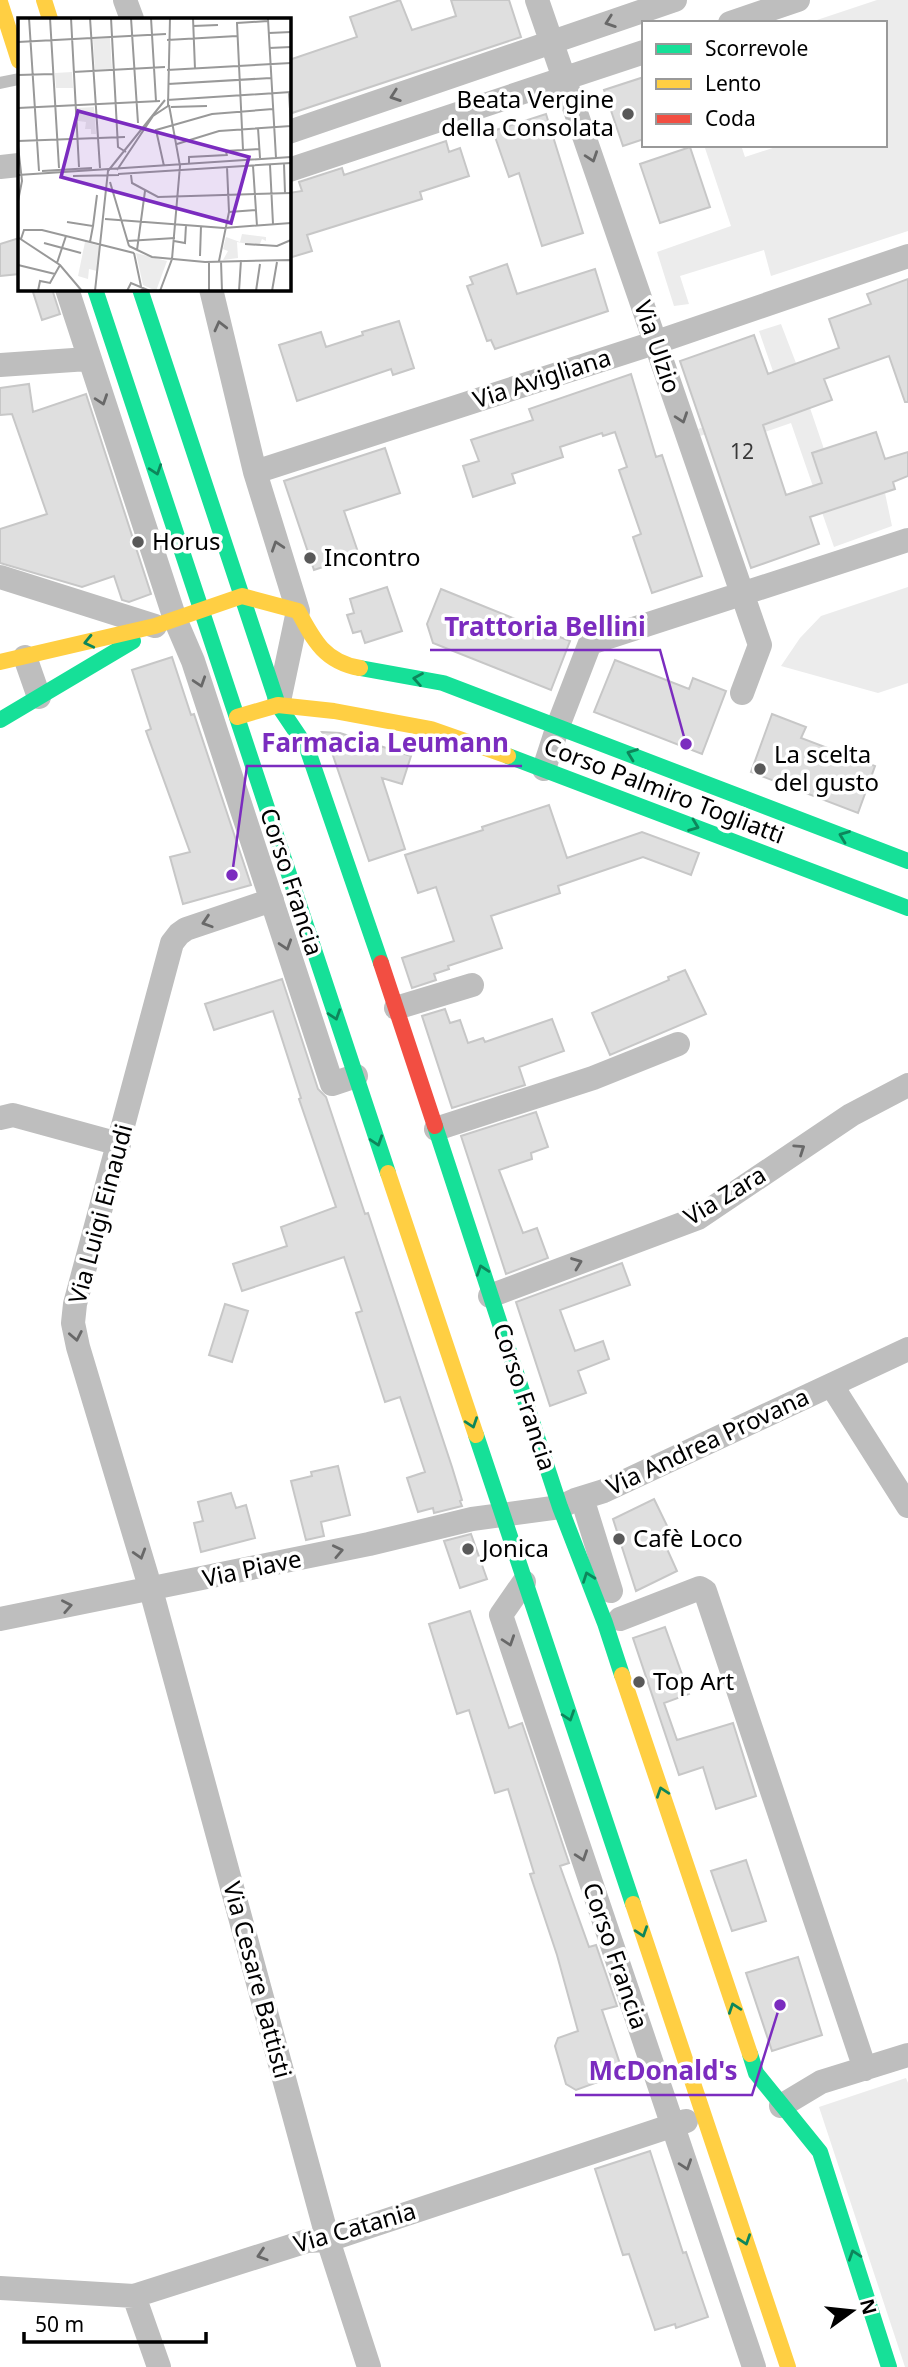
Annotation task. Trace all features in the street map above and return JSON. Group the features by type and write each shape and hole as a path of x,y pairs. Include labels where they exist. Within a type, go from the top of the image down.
{"main road":[{"path":"44,0 50,18"},
{"path":"0,2 18,58"},
{"name":"Corso Francia","path":"95,290 788,2367"},
{"name":"Corso Francia","path":"140,290 278,705 307,748 490,1296 571,1503"},
{"path":"0,662 165,622 242,596 298,611"},
{"name":"Corso Palmiro Togliatti","path":"298,611 312,637 328,656 341,665 443,683 908,861"},
{"path":"0,720 165,622"},
{"name":"Corso Palmiro Togliatti","path":"237,717 278,705 334,711 431,729 544,769 908,908"},
{"name":"Corso Francia","path":"612,1621 756,2073 820,2152 890,2367"}],"street":[{"path":"125,0 132,18"},
{"name":"Via Ulzio","path":"537,0 760,645 742,693"},
{"path":"290,132 675,0"},
{"path":"736,21 798,0"},
{"path":"290,170 642,53"},
{"path":"0,167 18,165"},
{"name":"Via Avigliana","path":"255,472 657,342 908,256"},
{"name":"Corso Francia","path":"67,290 165,622 193,661 332,1084 356,1076"},
{"path":"211,290 255,472 298,611 278,705"},
{"path":"0,365 88,359"},
{"path":"544,769 590,643 908,540"},
{"path":"0,576 165,622"},
{"path":"24,657 39,697"},
{"name":"Via Luigi Einaudi","path":"151,1590 78,1348 73,1323 75,1304 172,943 178,934 186,929 272,900"},
{"path":"396,1008 472,985"},
{"path":"436,1129 593,1078 678,1044"},
{"name":"Via Zara","path":"490,1296 698,1218 851,1115 908,1085"},
{"path":"0,1118 13,1115 119,1144"},
{"name":"Via Andrea Provana","path":"502,1515 571,1503 604,1491 908,1349"},
{"path":"832,1386 908,1506"},
{"name":"Corso Francia","path":"571,1503 612,1621"},
{"name":"Via Piave","path":"0,1619 151,1590 369,1544 472,1519 502,1515"},
{"name":"Corso Francia","path":"524,1582 500,1615 754,2367"},
{"path":"612,1621 700,1588 705,1591 865,2069"},
{"name":"Via Cesare Battisti","path":"151,1590 328,2240 369,2367"},
{"path":"781,2106 821,2082 908,2055"},
{"name":"Via Catania","path":"0,2288 135,2296 307,2241 328,2240 703,2115"},
{"path":"135,2296 159,2367"},
{"path":"744,2335 774,2326"}],"lane":[{"path":"0,83 18,79"}],"shaded area":[{"path":"877,0 908,0 908,231 771,276 764,250 680,276 689,304 674,306 657,252 731,226 705,148 742,147 745,157 776,147 887,147 887,21 814,21"},
{"path":"781,324 796,363 779,370 794,414 810,408 824,449 812,454 831,510 885,493 892,526 834,547 791,423 765,432 759,416 700,436 698,429 783,400 759,331"},
{"path":"908,587 908,683 878,693 781,666 800,638 821,616"},
{"path":"906,2078 908,2367 905,2367 819,2107"}],"building":[{"path":"400,0 412,30 456,16 451,0 509,0 521,37 290,114 290,60 357,37 350,17"},
{"name":"Beata Vergine della Consolata","path":"642,78 642,140 623,146 604,90"},
{"path":"546,114 583,233 542,246 519,173 509,177 493,131"},
{"path":"446,141 449,152 460,148 469,176 420,192 422,199 307,235 312,251 290,258 290,193 302,191 299,182 342,168 344,175"},
{"path":"690,147 710,207 660,223 640,164"},
{"path":"18,238 18,274 0,276 0,244"},
{"path":"507,264 517,294 595,269 608,311 495,349 491,340 487,341 467,286 473,284 470,277"},
{"path":"908,279 908,402 905,402 889,356 824,379 832,400 763,425 786,495 822,483 812,453 876,432 885,459 908,452 908,476 893,482 895,489 810,517 819,544 751,568 680,361 754,335 768,374 839,348 829,319 871,304 867,294"},
{"path":"32,290 52,290 60,314 42,320"},
{"path":"399,321 414,368 393,375 391,369 297,401 279,345 321,332 326,347"},
{"path":"631,374 656,457 662,455 702,576 652,593 633,537 641,534 619,470 627,467 615,432 603,436 602,433 560,447 563,457 512,474 515,483 473,497 463,466 479,461 471,440 533,420 529,409"},
{"path":"29,384 33,412 86,394 151,594 129,602 122,600 114,576 82,587 0,563 0,529 47,514 12,414 0,415 0,388"},
{"path":"385,448 400,493 344,511 359,555 314,570 284,481"},
{"path":"387,587 402,631 365,643 361,631 353,633 347,615 354,613 350,599"},
{"path":"441,589 570,641 551,690 433,643 427,624"},
{"path":"172,657 191,715 194,714 251,885 183,904 170,857 190,852 146,731 151,729 132,670"},
{"path":"615,660 689,689 693,678 726,691 702,754 594,712"},
{"path":"772,714 806,727 801,738 875,766 858,813 751,772"},
{"path":"322,732 340,733 411,756 402,784 382,778 405,849 369,861 328,741"},
{"path":"549,805 567,858 642,832 699,853 691,875 643,857 558,886 560,893 491,916 502,948 448,966 449,969 434,974 436,980 412,988 402,958 454,941 436,887 418,893 405,855"},
{"path":"685,970 706,1014 610,1055 592,1013 669,980 668,977"},
{"path":"282,979 318,1089 326,1097 365,1214 368,1213 452,1467 462,1506 434,1513 433,1508 418,1512 407,1478 425,1472 400,1397 385,1402 356,1313 362,1311 344,1257 242,1291 233,1264 287,1246 281,1227 336,1207 299,1099 301,1098 273,1011 214,1030 205,1004"},
{"path":"445,1009 450,1023 460,1020 468,1043 483,1038 485,1042 552,1019 564,1051 519,1067 525,1085 452,1108 422,1016"},
{"path":"536,1112 548,1147 531,1153 532,1159 499,1170 523,1233 537,1228 548,1258 506,1274 461,1136"},
{"path":"622,1263 630,1285 560,1310 575,1351 603,1341 609,1359 578,1371 586,1393 550,1406 516,1302"},
{"path":"225,1304 248,1311 232,1362 209,1355"},
{"path":"338,1466 350,1515 321,1522 324,1536 306,1540 291,1481 312,1476 311,1472"},
{"path":"231,1493 236,1508 246,1505 255,1538 201,1552 194,1523 203,1521 198,1502"},
{"path":"654,1499 672,1536 663,1540 677,1571 636,1591 613,1519"},
{"path":"471,1534 487,1579 460,1588 444,1541"},
{"path":"470,1611 509,1728 522,1723 569,1863 560,1866 589,1947 596,1945 617,2006 602,2010 623,2073 576,2090 566,2084 555,2046 558,2038 578,2031 557,1955 530,1874 534,1873 508,1789 495,1793 469,1710 457,1714 429,1624"},
{"path":"665,1627 689,1694 664,1703 677,1740 733,1723 756,1796 716,1809 703,1767 679,1775 633,1638"},
{"path":"746,1860 766,1921 732,1931 711,1871"},
{"path":"798,1957 822,2035 772,2051 746,1973"},
{"path":"650,2151 683,2253 686,2252 708,2317 676,2328 675,2324 655,2330 629,2254 623,2255 595,2169"}],"traffic: fast":[{"path":"95,290 388,1173"},
{"path":"140,290 278,705 307,748 381,963"},
{"path":"0,720 133,641"},
{"path":"360,668 443,683 908,861"},
{"path":"508,756 908,908"},
{"path":"435,1126 560,1507 622,1675"},
{"path":"476,1435 633,1904"},
{"path":"750,2054 756,2073 820,2152 889,2367"}],"traffic: slow":[{"path":"44,0 50,18"},
{"path":"0,2 18,58"},
{"path":"0,662 155,626 242,596 298,611 322,649 338,661 360,668"},
{"path":"237,717 278,705 334,711 431,729 508,756"},
{"path":"388,1173 476,1435"},
{"path":"622,1675 750,2054"},
{"path":"633,1904 788,2367"}],"traffic: jam":[{"path":"381,963 435,1126"}],"place":[{"name":"Beata Vergine della Consolata","path":"628,114"},
{"name":"Horus","path":"138,542"},
{"name":"Incontro","path":"310,558"},
{"name":"Trattoria Bellini","path":"686,744"},
{"name":"La scelta del gusto","path":"760,769"},
{"name":"Farmacia Leumann","path":"232,875"},
{"name":"Cafè Loco","path":"619,1539"},
{"name":"Jonica","path":"468,1549"},
{"name":"Top Art","path":"639,1682"},
{"name":"McDonald's","path":"780,2005"}]}
